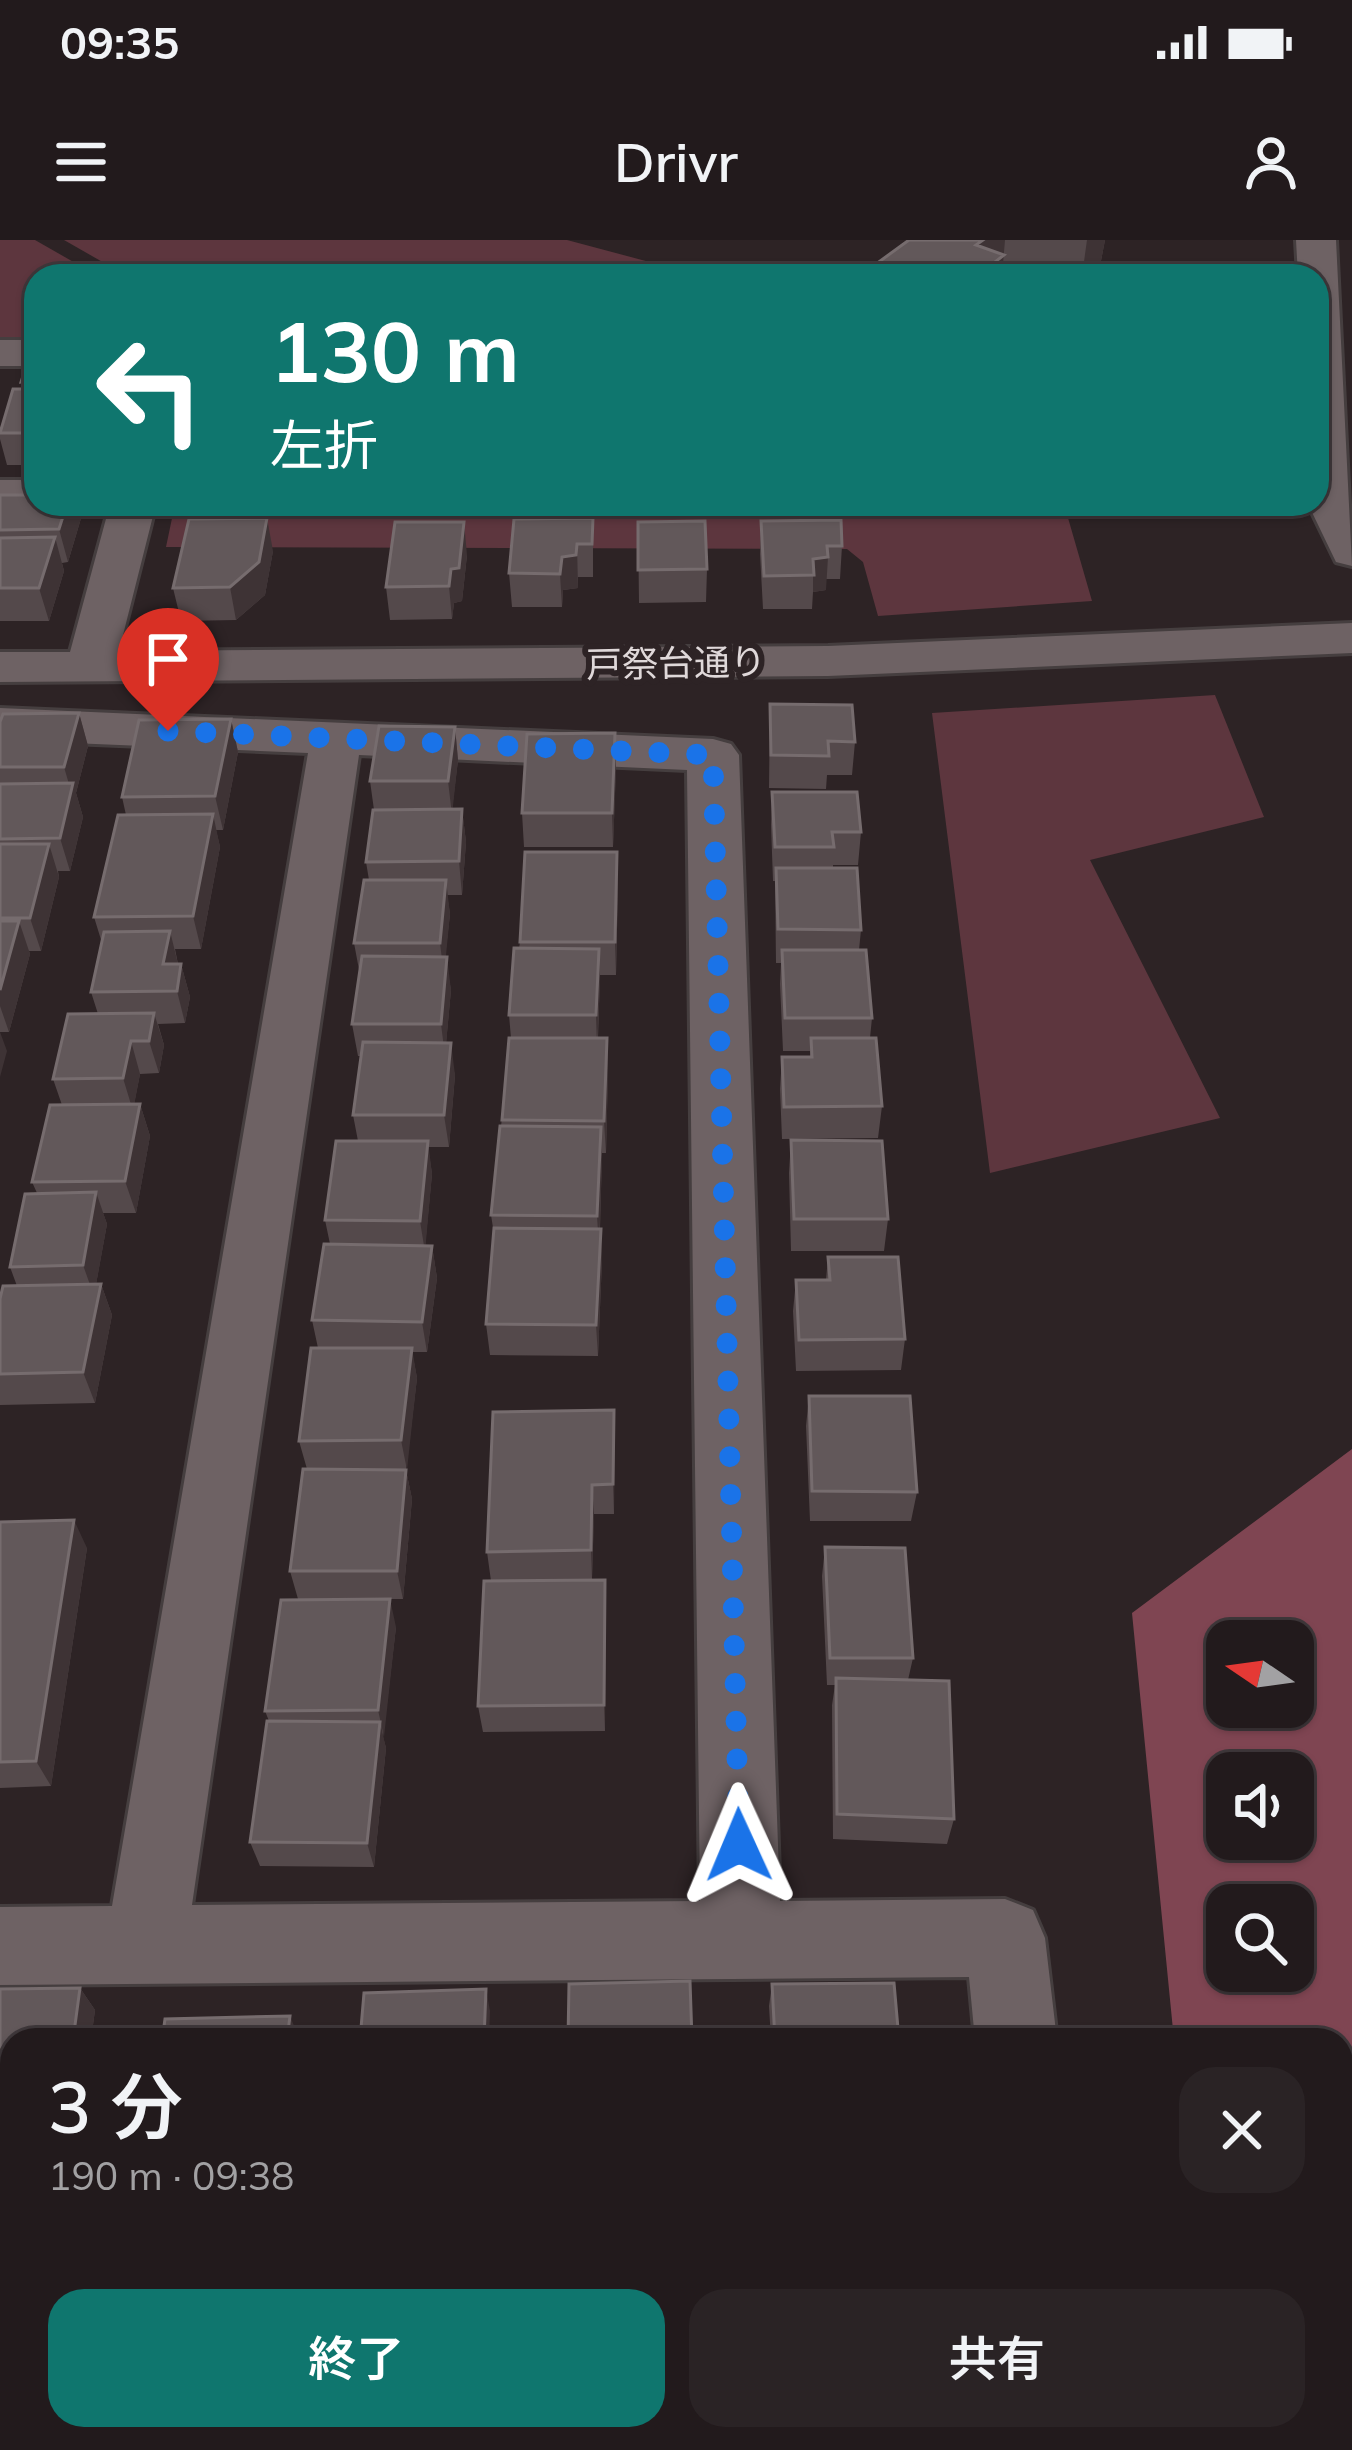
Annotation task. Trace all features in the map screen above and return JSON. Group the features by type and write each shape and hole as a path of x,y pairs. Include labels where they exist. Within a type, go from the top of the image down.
{"street":[{"path":"1329,272 1338,403 1329,459"},
{"path":"1329,494 1350,549"},
{"path":"90,667 130,516"},
{"name":"戸祭台通り","path":"0,667 806,662 1352,638"},
{"path":"0,724 713,755 741,1940"},
{"path":"146,1945 336,739"},
{"path":"0,1946 1004,1938 1015,2028"}],"shaded area":[{"path":"0,240 35,240 77,264 24,264 24,345 0,345"},
{"path":"64,240 567,240 657,264 106,264"},
{"path":"172,516 1067,516 1092,601 878,616 863,562 847,549 166,547"},
{"path":"1215,695 1264,817 1090,860 1220,1118 990,1173 932,713"},
{"path":"1352,1449 1352,2028 1173,2028 1132,1613"}],"building":[{"path":"909,240 983,240 976,245 1004,255 992,264 876,264"},
{"path":"13,389 24,389 24,433 0,433"},
{"path":"0,495 24,495 24,516 63,516 59,529 0,530"},
{"path":"267,518 259,562 230,587 173,588 189,519"},
{"path":"593,518 592,544 577,544 576,555 562,557 560,574 509,573 514,519"},
{"path":"841,520 842,546 827,546 828,557 813,559 814,575 764,576 761,521"},
{"path":"705,521 707,569 638,570 638,522"},
{"path":"395,522 464,522 459,568 451,569 449,586 386,587"},
{"path":"55,537 39,588 0,588 0,538"},
{"path":"770,704 852,705 855,742 828,741 829,756 771,755"},
{"path":"79,713 64,767 0,767 3,714"},
{"path":"231,719 215,796 122,797 139,720"},
{"path":"379,726 455,727 448,781 370,781"},
{"path":"615,733 612,813 522,813 527,734"},
{"path":"73,783 60,838 0,839 0,784"},
{"path":"772,792 857,792 861,832 832,832 834,847 775,847"},
{"path":"462,809 459,861 366,862 373,810"},
{"path":"213,814 193,916 94,917 118,815"},
{"path":"0,844 49,844 30,918 0,918"},
{"path":"525,852 617,852 615,942 520,942"},
{"path":"776,868 857,868 861,930 778,929"},
{"path":"364,880 446,880 440,943 354,943"},
{"path":"0,921 19,921 0,990"},
{"path":"170,931 163,964 181,964 177,991 91,992 104,932"},
{"path":"514,948 599,949 596,1015 509,1015"},
{"path":"782,950 866,950 872,1018 785,1018"},
{"path":"362,956 447,957 441,1024 352,1024"},
{"path":"154,1013 149,1041 131,1041 123,1078 53,1079 68,1014"},
{"path":"509,1038 607,1038 604,1121 502,1120"},
{"path":"811,1038 876,1038 882,1106 784,1107 782,1057 812,1057"},
{"path":"363,1042 451,1043 444,1115 353,1115"},
{"path":"140,1104 125,1181 32,1182 50,1105"},
{"path":"500,1126 601,1127 597,1216 491,1215"},
{"path":"791,1140 882,1141 888,1219 794,1219"},
{"path":"336,1141 428,1141 420,1221 325,1220"},
{"path":"96,1192 83,1265 10,1267 25,1194"},
{"path":"494,1228 601,1229 596,1325 486,1324"},
{"path":"324,1244 432,1246 422,1322 312,1320"},
{"path":"828,1257 898,1257 905,1339 799,1340 796,1280 830,1280"},
{"path":"101,1284 83,1372 0,1374 3,1286"},
{"path":"311,1348 412,1348 401,1440 299,1441"},
{"path":"809,1396 910,1396 917,1492 812,1491"},
{"path":"614,1410 613,1484 592,1485 591,1550 487,1552 493,1412"},
{"path":"303,1469 406,1470 397,1571 290,1571"},
{"path":"74,1520 36,1761 0,1762 0,1522"},
{"path":"825,1547 905,1548 913,1658 830,1658"},
{"path":"605,1580 604,1705 478,1706 484,1581"},
{"path":"390,1599 378,1710 265,1711 281,1600"},
{"path":"836,1678 949,1681 954,1819 837,1814"},
{"path":"267,1721 380,1722 367,1843 250,1842"},
{"path":"690,1981 692,2028 568,2028 569,1984"},
{"path":"894,1983 898,2028 774,2028 772,1984"},
{"path":"80,1988 75,2028 0,2028 0,1989"},
{"path":"486,1989 484,2028 361,2028 364,1993"},
{"path":"290,2016 288,2028 164,2028 165,2019"}],"route":[{"path":"168,731 713,755 739,1845"}]}
